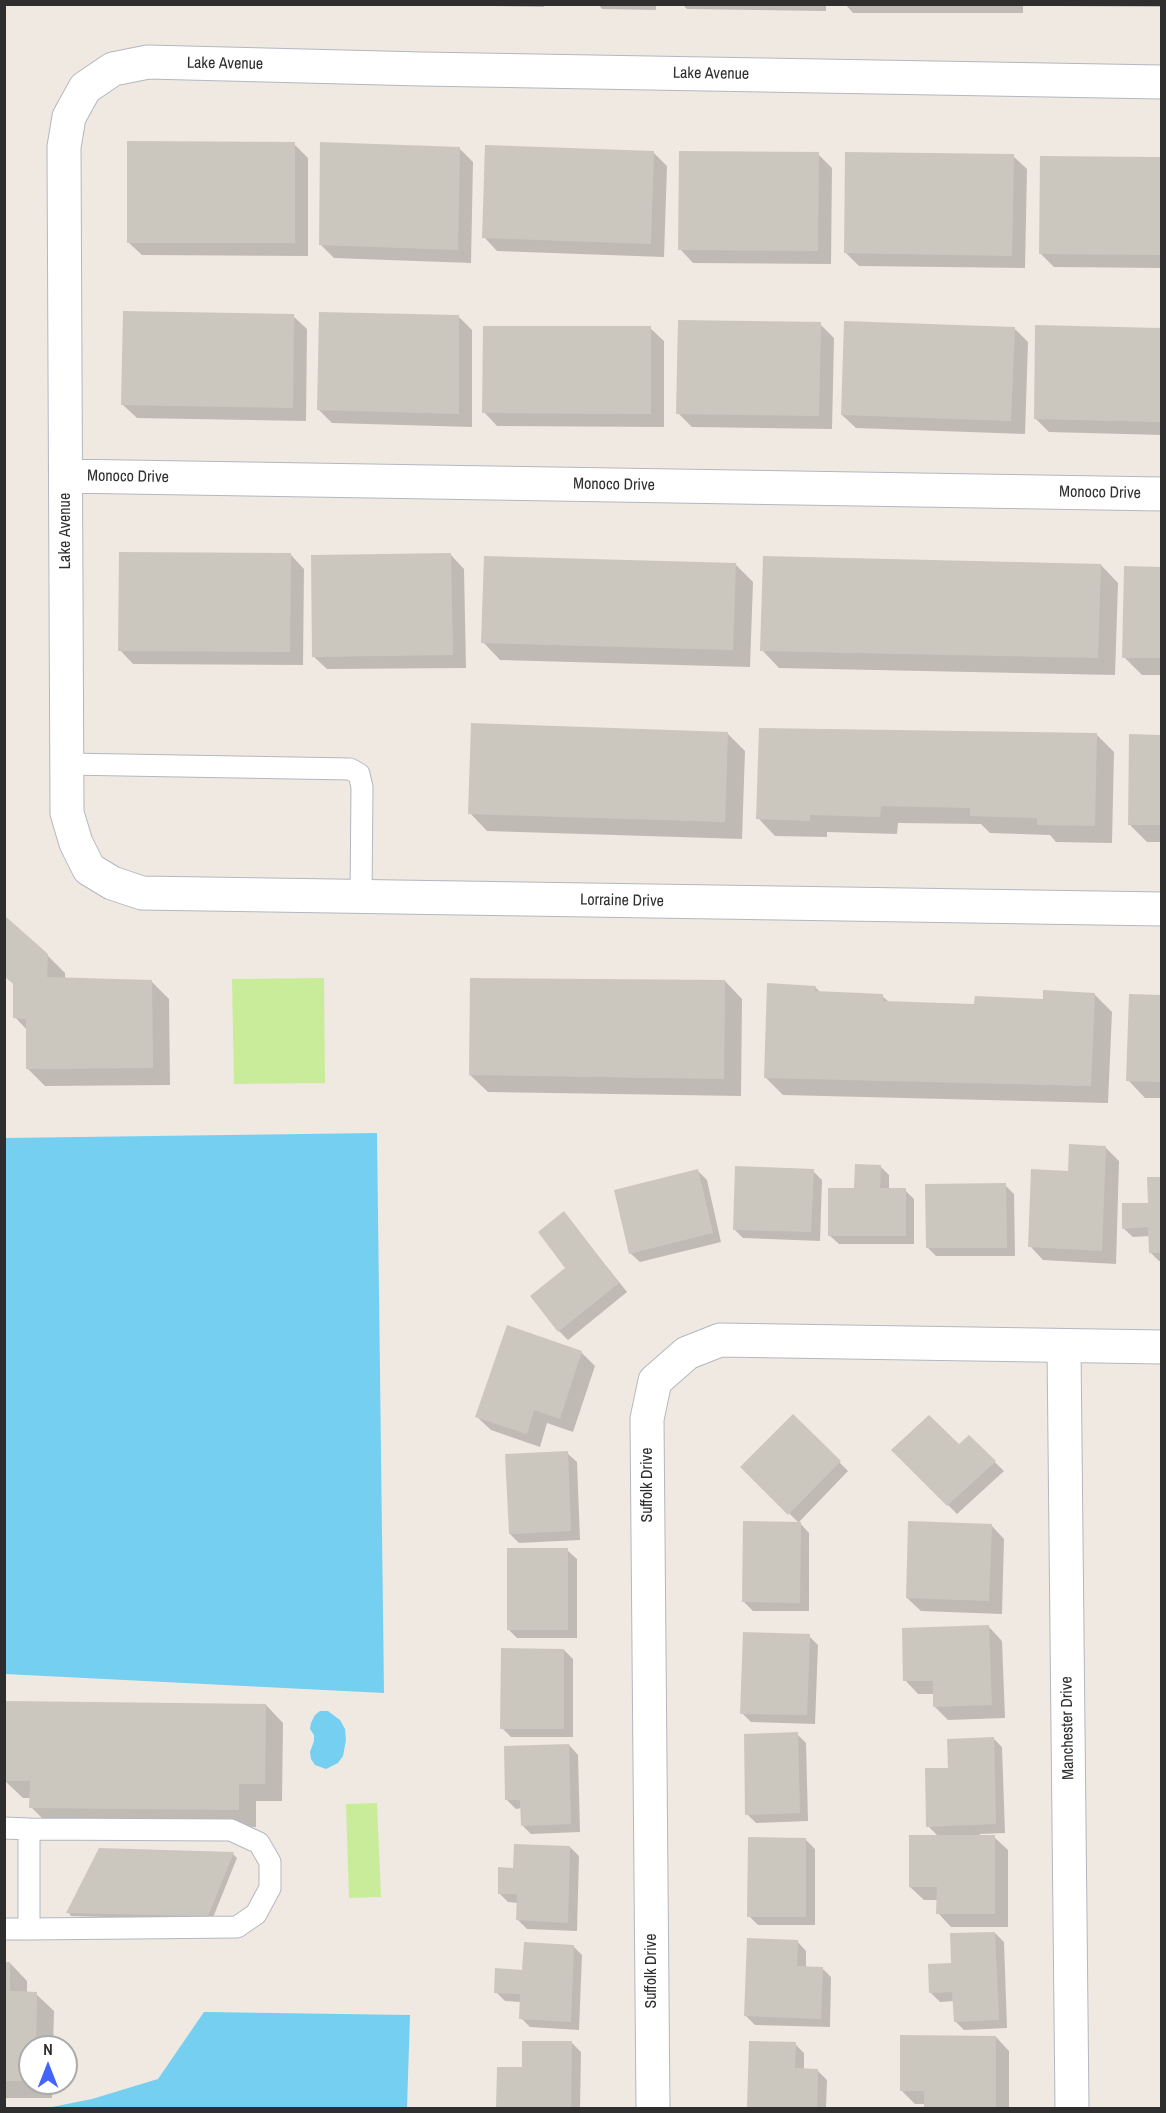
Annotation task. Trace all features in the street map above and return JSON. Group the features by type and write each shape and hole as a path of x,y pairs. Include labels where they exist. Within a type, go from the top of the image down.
{"street":[{"name":"Lake Avenue","path":"89,868 76,843 67,813 64,147 69,117 85,88 113,69 148,62 1161,82"},
{"name":"Monoco Drive","path":"66,476 1161,494"},
{"name":"Lorraine Drive","path":"89,868 112,883 142,893 1161,909"},
{"name":"Suffolk Drive","path":"653,2109 648,1419 655,1382 687,1353 720,1340 1161,1347"},
{"name":"Manchester Drive","path":"1064,1347 1072,2109"}],"lane":[{"path":"67,764 350,769 359,774 362,787 361,897"},
{"path":"4,1828 231,1830 259,1843 270,1862 270,1888 256,1914 237,1927 4,1929"},
{"path":"29,1829 29,1929"}],"green space":[{"path":"324,978 325,1083 234,1084 232,979"},
{"path":"377,1803 381,1897 349,1898 346,1804"}],"water":[{"path":"377,1133 384,1693 5,1674 5,1138"},
{"path":"320,1711 328,1711 340,1720 345,1729 346,1740 343,1756 338,1763 326,1769 315,1765 310,1752 314,1741 314,1735 310,1729 311,1723"},
{"path":"204,2012 410,2015 407,2108 47,2108 92,2099 158,2079"}],"building":[{"path":"127,141 295,142 295,243 127,243"},
{"path":"320,142 460,147 458,250 319,245"},
{"path":"485,145 654,151 651,244 482,238"},
{"path":"679,151 819,152 818,251 678,250"},
{"path":"845,152 1014,154 1012,256 844,253"},
{"path":"1040,156 1162,157 1162,255 1039,254"},
{"path":"123,311 294,314 293,408 121,405"},
{"path":"319,312 459,315 459,414 317,410"},
{"path":"678,320 821,322 819,416 676,414"},
{"path":"844,321 1015,327 1011,421 841,415"},
{"path":"1035,325 1162,328 1162,422 1034,419"},
{"path":"483,326 651,326 651,414 482,413"},
{"path":"119,552 291,553 290,652 118,651"},
{"path":"451,553 453,655 312,657 311,555"},
{"path":"484,556 736,563 733,650 481,643"},
{"path":"763,556 1101,564 1098,658 760,651"},
{"path":"1124,566 1162,567 1162,658 1122,658"},
{"path":"471,723 728,732 725,822 468,814"},
{"path":"759,728 1097,733 1095,826 1037,825 1037,818 970,816 970,808 881,806 880,817 810,815 810,821 756,819"},
{"path":"1129,734 1162,735 1162,825 1128,825"},
{"path":"4,915 48,954 47,977 152,980 153,1068 26,1069 26,1019 13,1018 13,984 4,976"},
{"path":"470,978 725,980 724,1079 469,1075"},
{"path":"767,983 816,986 815,991 883,994 883,1001 974,1004 975,996 1043,999 1043,990 1095,993 1091,1086 764,1078"},
{"path":"1129,994 1162,995 1162,1082 1126,1081"},
{"path":"1069,1144 1106,1146 1102,1251 1028,1247 1031,1169 1068,1171"},
{"path":"855,1164 881,1165 880,1188 906,1188 906,1236 828,1236 828,1188 854,1188"},
{"path":"735,1166 814,1169 811,1232 733,1230"},
{"path":"698,1169 713,1233 629,1254 614,1190"},
{"path":"1147,1177 1162,1177 1162,1253 1149,1253 1148,1227 1122,1229 1122,1203 1148,1203"},
{"path":"1006,1183 1007,1248 926,1248 925,1184"},
{"path":"564,1211 619,1283 558,1332 530,1296 565,1268 538,1232"},
{"path":"507,1325 582,1351 560,1419 534,1410 527,1434 475,1417"},
{"path":"793,1414 841,1461 788,1515 740,1467"},
{"path":"929,1415 959,1444 969,1435 996,1461 947,1506 891,1450"},
{"path":"568,1451 571,1531 509,1534 505,1454"},
{"path":"743,1521 801,1522 800,1603 742,1602"},
{"path":"908,1521 992,1524 989,1601 906,1598"},
{"path":"507,1548 568,1548 568,1630 507,1630"},
{"path":"989,1625 992,1705 933,1707 933,1681 903,1681 902,1628"},
{"path":"743,1632 810,1634 807,1715 740,1714"},
{"path":"501,1648 564,1649 564,1729 500,1729"},
{"path":"5,1701 266,1704 265,1784 239,1784 239,1810 29,1808 30,1781 4,1781"},
{"path":"798,1732 800,1813 745,1815 744,1734"},
{"path":"994,1737 996,1824 926,1827 925,1768 948,1768 947,1739"},
{"path":"569,1744 571,1824 521,1826 520,1800 505,1800 504,1746"},
{"path":"909,1835 995,1835 995,1914 936,1914 937,1887 909,1887"},
{"path":"748,1837 806,1838 806,1917 747,1917"},
{"path":"514,1844 570,1846 568,1923 516,1920 517,1894 498,1894 498,1867 513,1868"},
{"path":"99,1848 234,1852 208,1916 66,1913"},
{"path":"995,1932 999,2020 954,2022 952,1992 929,1993 928,1964 951,1963 950,1933"},
{"path":"747,1938 798,1940 797,1966 823,1967 821,2019 744,2016"},
{"path":"524,1942 574,1945 571,2022 519,2019 520,1994 494,1993 495,1968 522,1970"},
{"path":"4,1962 10,1962 10,1991 37,1992 36,2035 18,2035 18,2081 4,2081"},
{"path":"900,2035 996,2036 996,2108 924,2108 924,2091 900,2091"},
{"path":"522,2041 572,2041 571,2108 496,2108 497,2067 522,2067"},
{"path":"749,2041 796,2042 795,2068 818,2069 817,2108 747,2108"}]}
